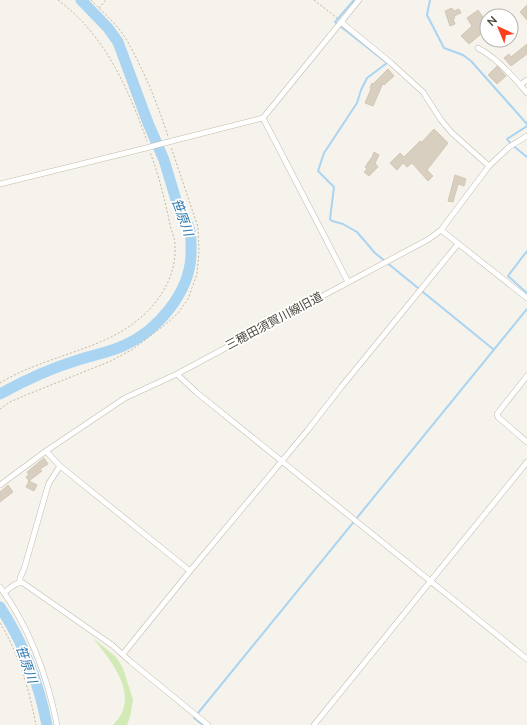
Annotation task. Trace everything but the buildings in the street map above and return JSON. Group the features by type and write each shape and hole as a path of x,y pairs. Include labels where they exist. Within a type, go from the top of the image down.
{"street":[{"path":"0,184 263,118 359,0"},
{"path":"341,22 391,63 422,92 441,120 452,133 488,166"},
{"path":"478,48 487,53 527,93"},
{"path":"520,85 527,80"},
{"path":"263,118 348,282"},
{"name":"三穂田須賀川線旧道","path":"0,485 46,451 125,398 177,374 429,239 441,230 488,166 509,147 527,136"},
{"path":"441,230 527,298"},
{"path":"123,654 307,431 458,244"},
{"path":"177,374 196,392 527,659"},
{"path":"527,376 497,414 498,417 527,442"},
{"path":"46,451 60,466 81,481 190,571"},
{"path":"314,725 527,462"},
{"path":"20,582 49,483 60,466"},
{"path":"4,592 20,582"},
{"path":"20,582 58,607 123,654 208,725"},
{"path":"0,587 19,617 38,654 57,725"}],"path":[{"path":"0,382 113,336 139,319 158,300 164,291 172,270 175,247 164,196 127,90 114,63 92,32 58,0"},
{"path":"91,0 110,19 126,39 143,69 171,141"},
{"path":"99,8 106,0"},
{"path":"314,0 341,22"},
{"path":"0,409 10,402 111,361 133,349 178,313 188,298 197,274 199,252 198,227 171,147"},
{"path":"0,623 18,658 25,679 36,725"}],"green space":[{"path":"93,638 116,657 123,668 133,700 127,725 113,725 121,714 125,703 124,691 121,680 115,669"}],"waterway":[{"name":"笹原川","path":"0,394 48,371 68,363 114,350 137,338 149,330 170,309 178,296 189,270 191,256 189,228 180,213 164,160 148,123 118,42 108,28 81,0"},
{"path":"354,0 335,22 387,63 367,78 357,103 324,153 318,171 334,187 330,219 357,232 375,253 493,349"},
{"path":"430,0 427,15 444,48 463,55 471,61 527,124"},
{"path":"527,126 507,139 527,157"},
{"path":"527,251 508,276 527,293"},
{"path":"203,725 194,718 527,309"},
{"name":"笹原川","path":"0,607 16,634 35,679 47,725"}]}
